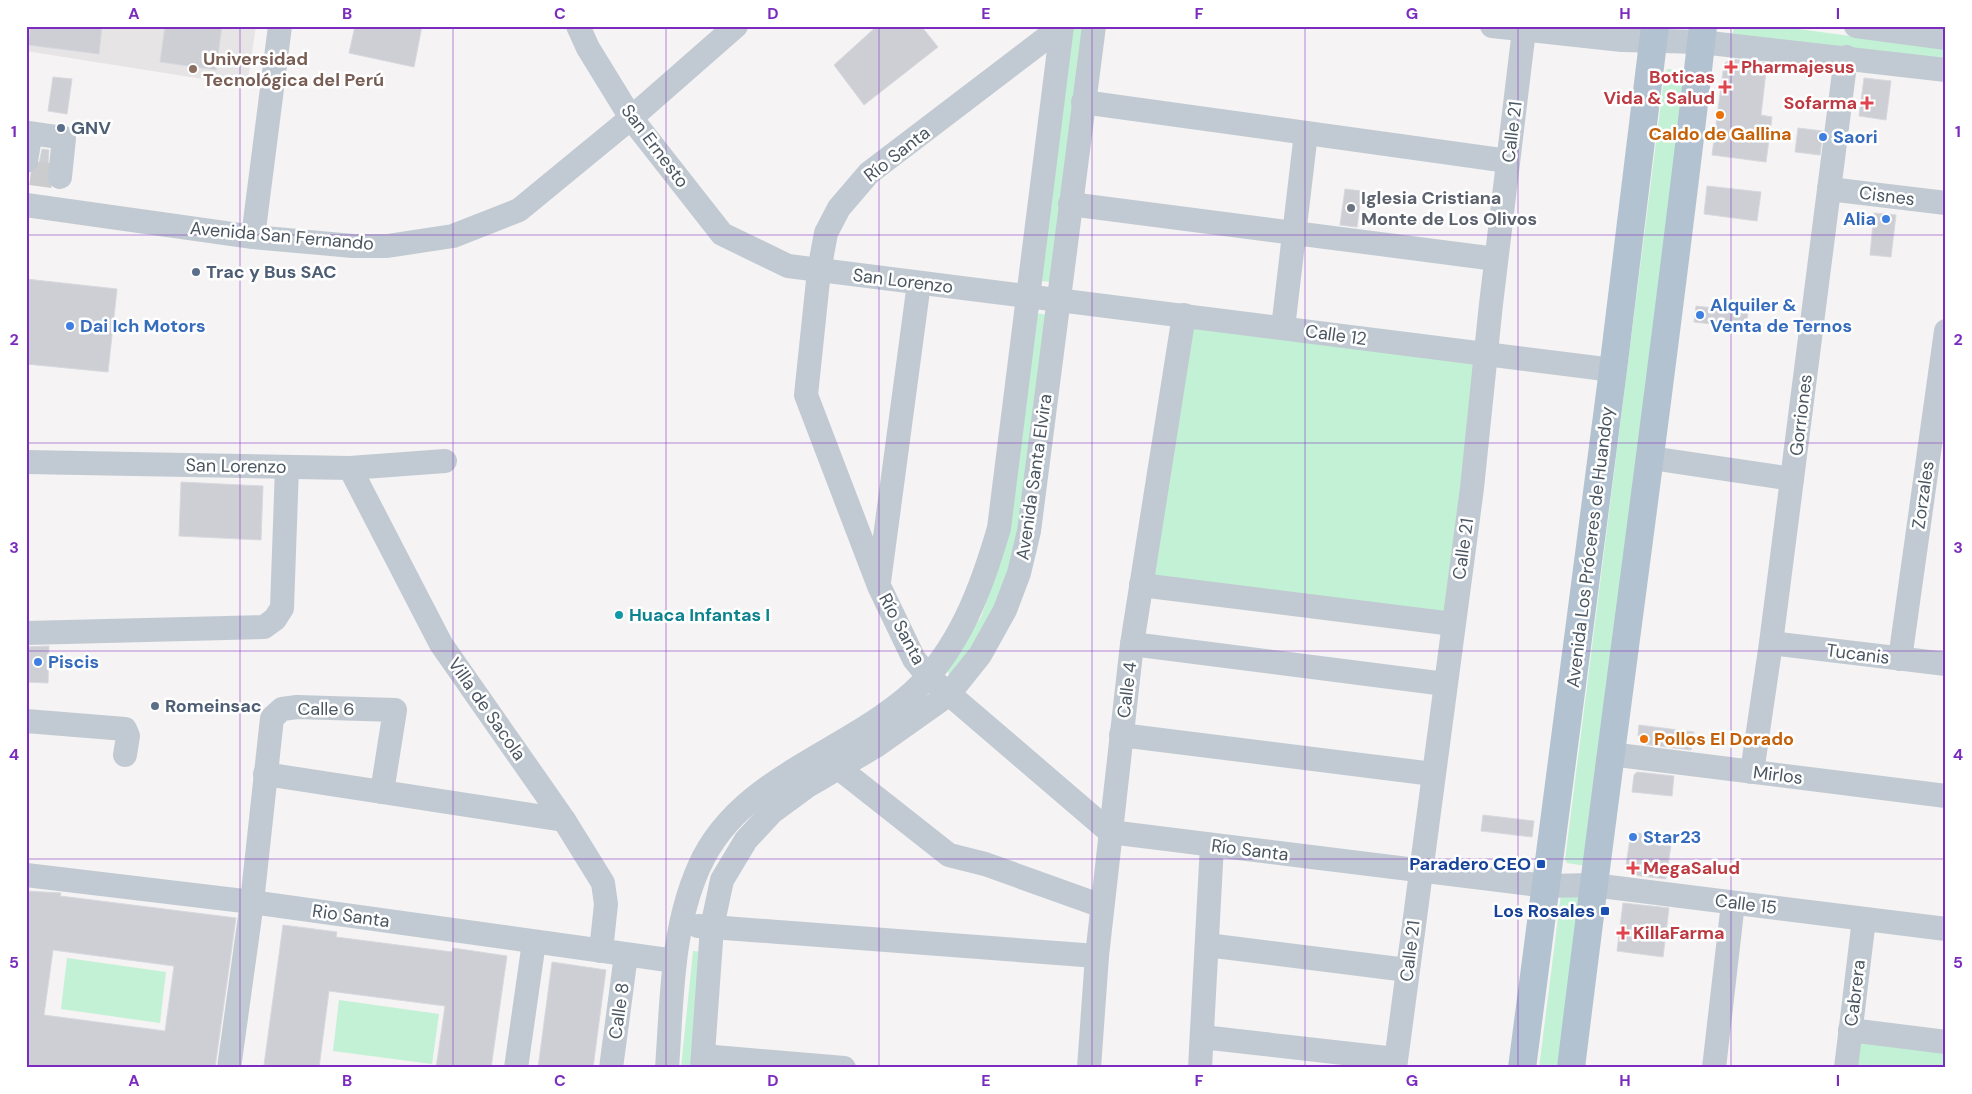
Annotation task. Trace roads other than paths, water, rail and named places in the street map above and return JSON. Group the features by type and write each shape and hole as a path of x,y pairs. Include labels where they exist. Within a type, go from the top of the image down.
{"main road":[{"name":"Avenida Los Próceres de Huandoy","path":"1522,1068 1613,370 1654,33"},
{"path":"1571,1068 1610,754 1651,458 1702,34"}],"street":[{"path":"252,237 280,26"},
{"name":"San Ernesto","path":"578,26 588,48 631,118 722,234 751,248"},
{"name":"Avenida San Fernando","path":"26,205 252,237 353,246 379,246 453,236 519,210 631,118 736,26"},
{"name":"Río Santa","path":"1062,26 869,173 839,208 826,233 819,271 806,394 879,586 914,659 948,695 1110,832 1546,886"},
{"name":"Avenida Santa Elvira","path":"667,1068 675,960 680,924 699,866 717,836 740,809 763,790 865,728 911,693 928,676 960,630 988,566 999,528 1062,26"},
{"name":"Avenida Santa Elvira","path":"703,1062 712,927 722,880 746,840 772,812 806,787 840,769 948,695 980,655 1005,610 1019,573 1029,530 1094,26"},
{"path":"1492,26 1622,40 1654,33 1702,34 1846,57 1946,70"},
{"path":"1856,26 1946,38"},
{"name":"Calle 21","path":"1395,1063 1472,488 1496,259 1524,30"},
{"name":"Gorriones","path":"1752,772 1771,643 1846,57"},
{"path":"1083,102 1508,161"},
{"path":"1283,328 1306,133"},
{"path":"34,157 82,213"},
{"name":"Cisnes","path":"1829,189 1946,203"},
{"path":"1070,204 1496,259"},
{"name":"San Lorenzo","path":"751,248 788,266 1058,299"},
{"path":"879,586 919,282"},
{"name":"Calle 12","path":"1058,299 1613,370"},
{"name":"Calle 4","path":"1089,1068 1102,906 1132,644 1184,315"},
{"name":"Zorzales","path":"1900,659 1946,331"},
{"path":"1651,458 1792,479"},
{"name":"San Lorenzo","path":"26,462 350,468 445,461"},
{"path":"26,633 264,627 275,619 282,608 287,467"},
{"name":"Villa de Sacola","path":"350,468 441,644 564,820 603,883 606,904 601,951"},
{"path":"1141,586 1453,624"},
{"name":"Tucanis","path":"1771,643 1946,664"},
{"path":"1132,644 1445,684"},
{"name":"Calle 6","path":"229,1068 252,902 272,718 282,709 297,707 395,710 382,792"},
{"path":"26,721 125,729 128,736 125,755"},
{"path":"1121,735 1433,774"},
{"name":"Mirlos","path":"1610,754 1946,796"},
{"path":"840,769 948,855 984,864 1102,906"},
{"path":"265,774 564,820"},
{"path":"1200,1068 1212,845"},
{"name":"Rio Santa","path":"26,875 252,902 626,955 675,960"},
{"name":"Calle 15","path":"1546,886 1593,885 1946,929"},
{"path":"1714,1068 1733,903"},
{"name":"Cabrera","path":"1846,1068 1864,919"},
{"path":"680,924 1097,956"},
{"path":"516,1068 534,942"},
{"path":"1207,945 1407,970"},
{"name":"Calle 8","path":"612,1068 626,955"},
{"path":"1850,1030 1946,1042"},
{"path":"1202,1037 1395,1063"},
{"path":"703,1062 844,1068"}],"tunnel":[{"path":"31,173 53,176"}],"place":[{"name":"Pharmajesus","path":"1731,67"},
{"name":"Universidad Tecnológica del Perú","path":"193,69"},
{"name":"Boticas Vida & Salud","path":"1725,87"},
{"name":"Sofarma","path":"1867,103"},
{"name":"Caldo de Gallina","path":"1720,115"},
{"name":"GNV","path":"61,128"},
{"name":"Saori","path":"1823,137"},
{"name":"Iglesia Cristiana Monte de Los Olivos","path":"1351,208"},
{"name":"Alia","path":"1886,219"},
{"name":"Trac y Bus SAC","path":"196,272"},
{"name":"Alquiler & Venta de Ternos","path":"1700,315"},
{"name":"Dai Ich Motors","path":"70,326"},
{"name":"Huaca Infantas I","path":"619,615"},
{"name":"Piscis","path":"38,662"},
{"name":"Romeinsac","path":"155,706"},
{"name":"Pollos El Dorado","path":"1644,739"},
{"name":"Star23","path":"1633,837"},
{"name":"Paradero CEO","path":"1541,864"},
{"name":"MegaSalud","path":"1633,868"},
{"name":"Los Rosales","path":"1605,911"},
{"name":"KillaFarma","path":"1623,933"}]}
